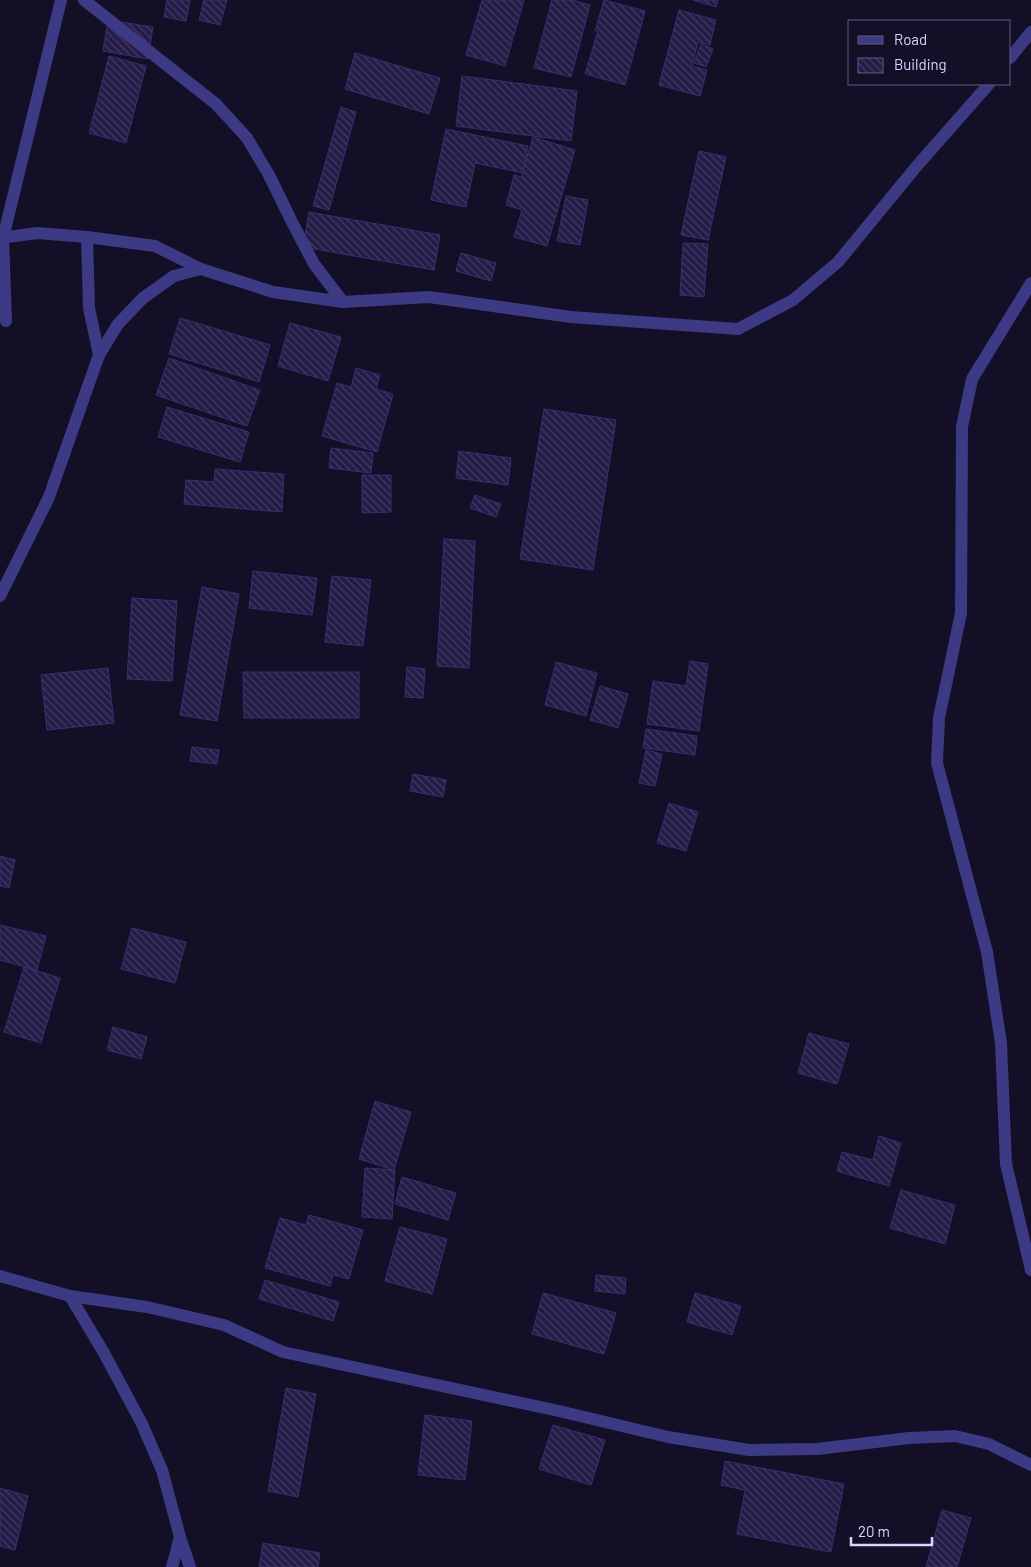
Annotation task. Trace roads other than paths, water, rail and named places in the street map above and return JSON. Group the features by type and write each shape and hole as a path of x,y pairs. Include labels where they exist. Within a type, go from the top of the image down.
{"street":[{"path":"6,321 1,238 61,0"},
{"path":"84,0 216,104 246,138 269,175 314,264 343,302"},
{"path":"1011,57 1031,32"},
{"path":"1,238 37,233 155,246 201,269 273,292 343,302 429,297 570,317 738,329 793,300 838,262 916,167 988,85"},
{"path":"87,237 89,308 99,355"},
{"path":"0,596 49,497 99,355 118,324 143,298 174,276 201,269"},
{"path":"1031,283 972,379 962,427 961,613 939,718 937,763 987,952 1001,1043 1006,1164 1031,1270"},
{"path":"0,1276 70,1296 147,1307 224,1325 282,1352 668,1437 759,1450 817,1449 909,1438 955,1436 988,1444 1031,1464"},
{"path":"70,1296 104,1353 142,1424 162,1470 190,1567"},
{"path":"172,1567 180,1537"}]}
